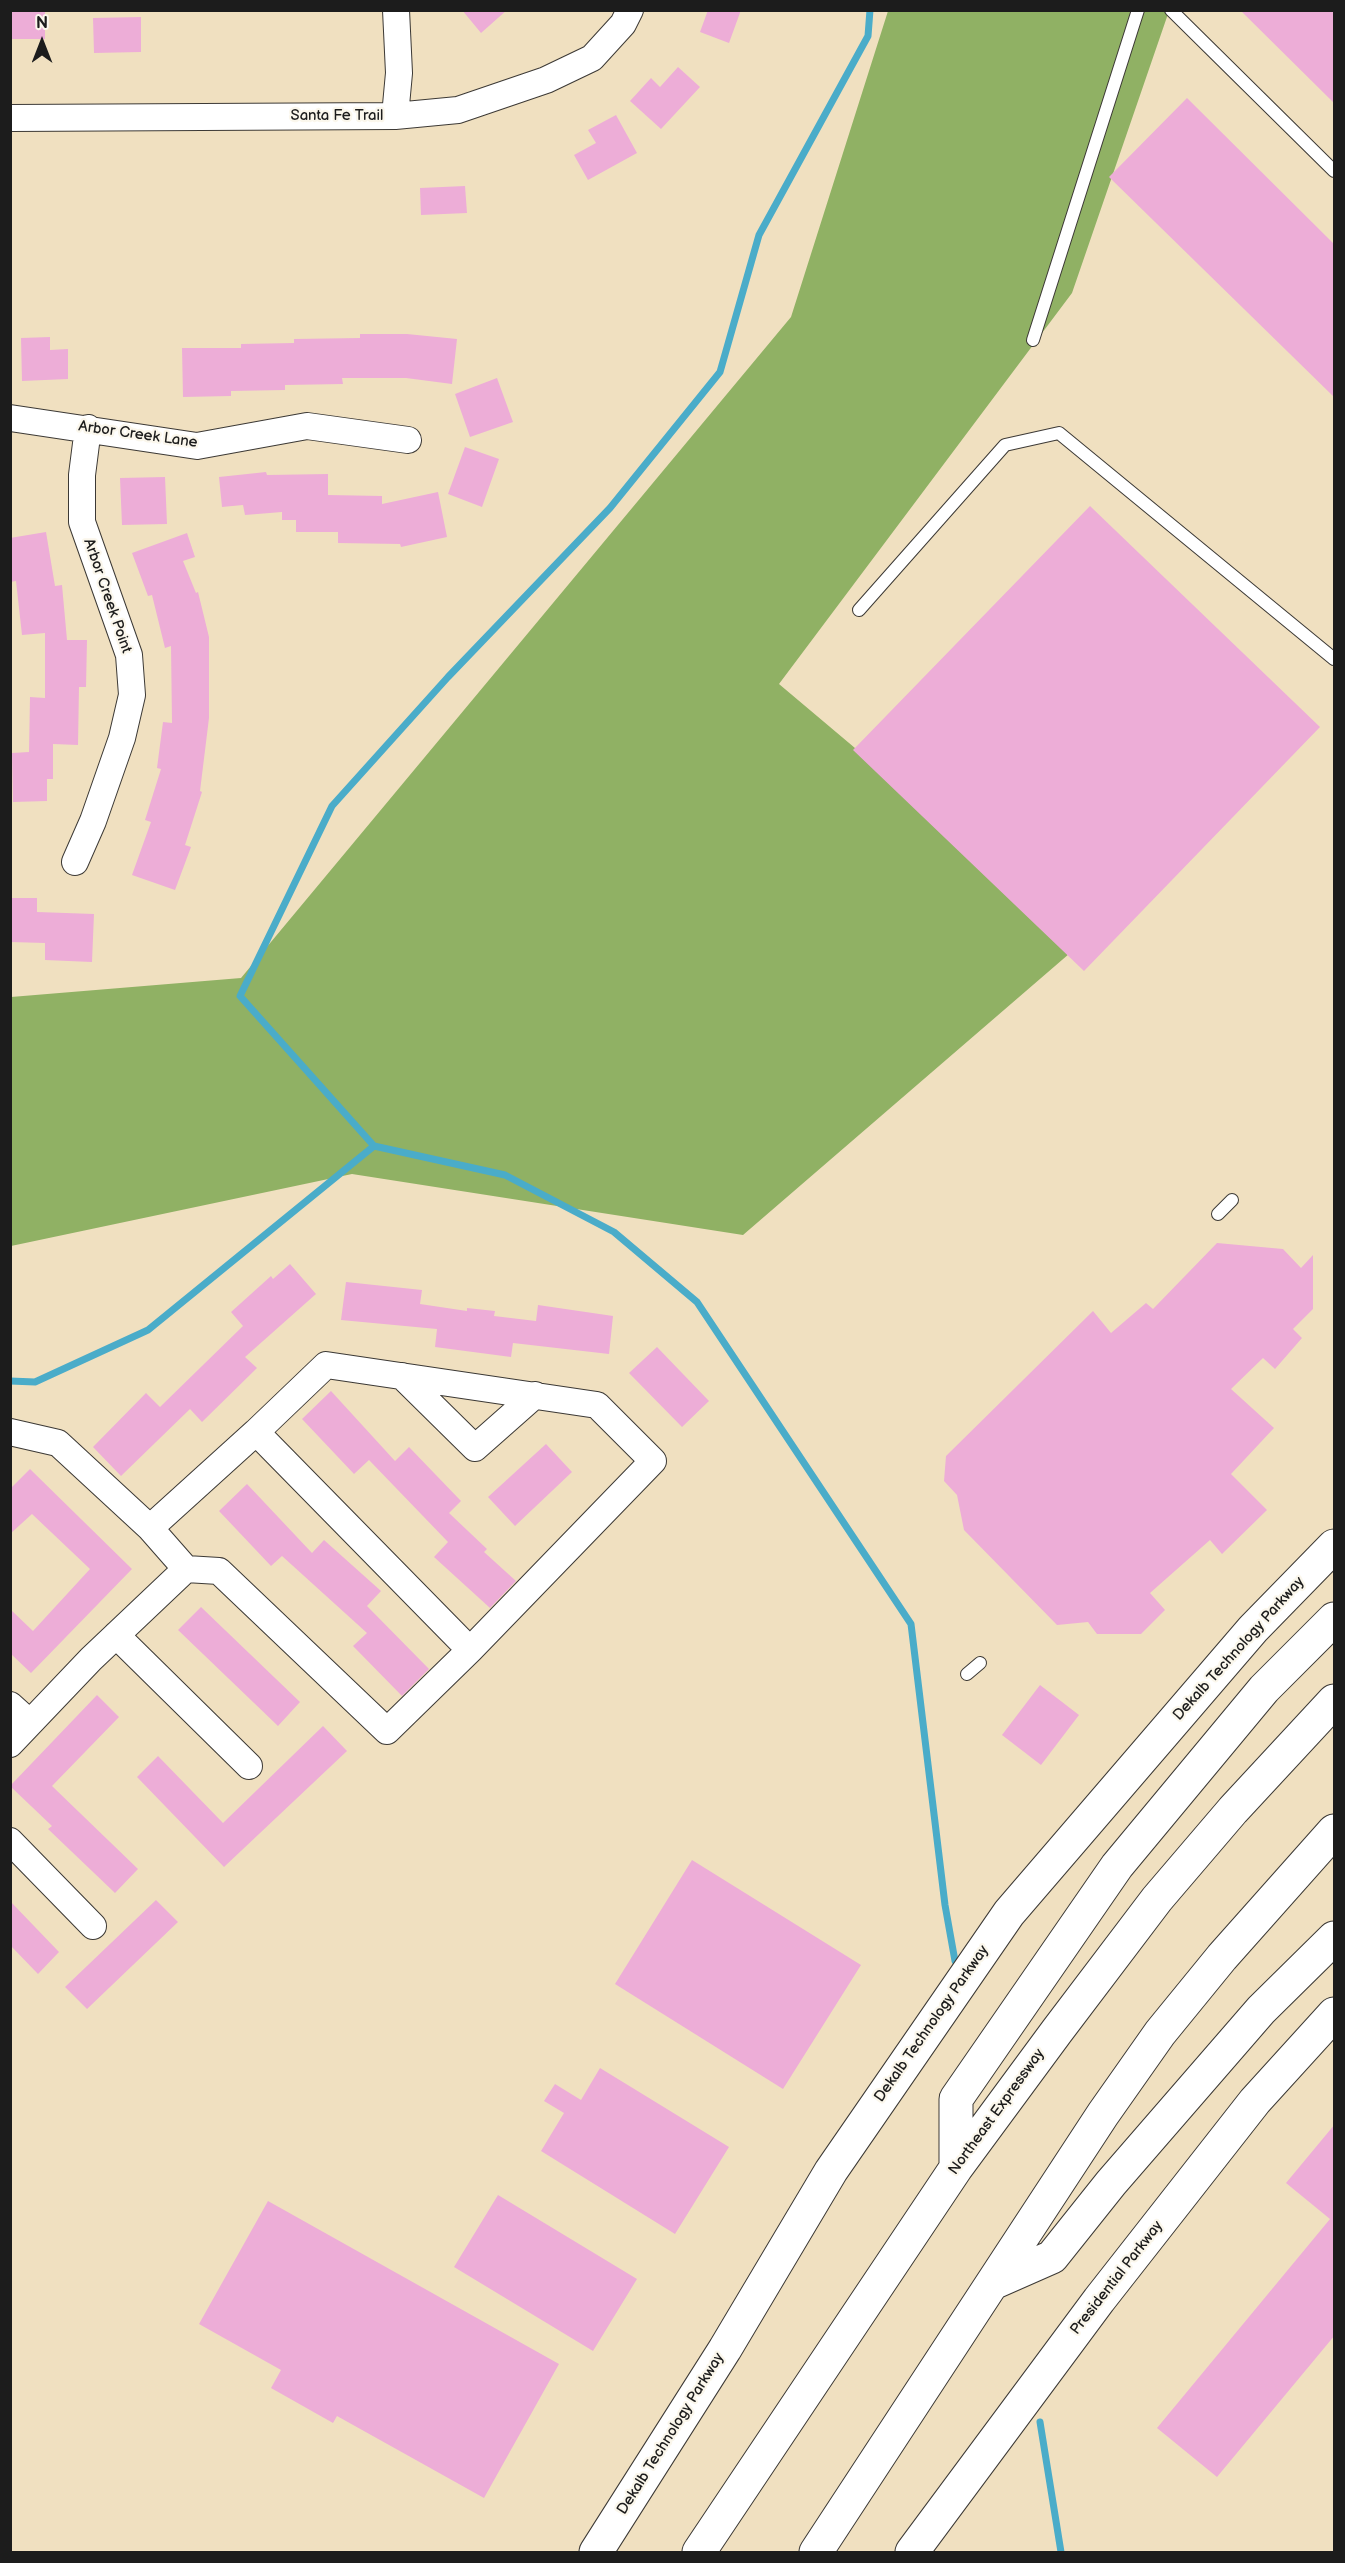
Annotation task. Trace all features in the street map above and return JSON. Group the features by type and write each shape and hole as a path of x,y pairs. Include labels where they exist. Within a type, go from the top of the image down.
{"main road":[{"name":"Dekalb Technology Parkway","path":"596,2553 725,2349 831,2171 1009,1913 1253,1629 1335,1546"},
{"path":"956,2168 956,2099 1117,1866 1264,1689 1335,1619"},
{"name":"Northeast Expressway","path":"699,2553 956,2168 1157,1899 1233,1809 1335,1701"},
{"path":"816,2553 1102,2114 1160,2033 1222,1957 1335,1831"},
{"path":"993,2283 1052,2257 1111,2183 1261,2010 1335,1938"},
{"name":"Presidential Parkway","path":"912,2553 1099,2300 1255,2101 1335,2014"}],"street":[{"path":"395,116 399,73 396,10"},
{"name":"Santa Fe Trail","path":"10,118 395,116 458,110 546,80 592,58 623,24 630,10"},
{"name":"Arbor Creek Lane","path":"10,418 197,446 307,426 408,440"},
{"name":"Arbor Creek Point","path":"75,862 93,821 122,738 132,695 129,655 82,522 82,475 88,428"},
{"path":"10,1744 116,1635 186,1569 219,1570 387,1731 471,1650 653,1461 597,1405 326,1365 150,1528"},
{"path":"402,1376 475,1448 535,1395"},
{"path":"10,1432 58,1443 150,1528 186,1569"},
{"path":"256,1432 471,1650"},
{"path":"116,1635 249,1767"},
{"path":"10,1705 30,1724"},
{"path":"10,1841 93,1926"}],"lane":[{"path":"1033,340 1138,10"},
{"path":"1171,10 1335,171"},
{"path":"859,610 1005,445 1059,433 1335,658"},
{"path":"1218,1214 1232,1200"},
{"path":"967,1674 980,1663"}],"green space":[{"path":"888,11 1169,11 1072,293 779,684 1084,941 743,1235 352,1174 11,1246 11,997 241,978 791,317"}],"building":[{"path":"10,10 45,10 45,39 10,39"},
{"path":"462,10 507,10 481,33"},
{"path":"708,10 741,10 729,43 700,32"},
{"path":"1240,10 1335,10 1335,104"},
{"path":"141,17 141,52 94,53 93,18"},
{"path":"678,67 700,87 661,129 630,101 651,78 660,87"},
{"path":"1187,98 1335,245 1335,398 1109,177"},
{"path":"616,115 637,153 588,180 574,155 596,143 588,130"},
{"path":"465,186 467,213 421,215 420,188"},
{"path":"360,334 407,334 457,339 452,384 406,378 342,378 343,384 285,385 285,390 231,391 231,396 183,397 182,348 241,348 241,344 294,343 294,339 360,338"},
{"path":"50,337 50,350 68,349 68,379 22,381 21,338"},
{"path":"497,378 513,422 470,437 455,394"},
{"path":"465,447 499,459 482,507 448,494"},
{"path":"266,472 267,475 328,474 328,495 382,496 382,504 438,492 447,537 401,547 400,544 338,543 338,532 296,532 296,520 282,520 282,512 245,515 243,505 222,507 219,477"},
{"path":"165,477 167,524 122,525 120,478"},
{"path":"1090,506 1320,727 1084,971 853,750"},
{"path":"46,532 55,586 62,585 67,640 87,640 86,687 79,687 78,745 53,744 53,779 47,779 47,801 13,802 12,753 29,752 30,697 45,698 45,633 22,635 16,581 10,582 10,538"},
{"path":"187,533 195,557 183,561 196,593 198,592 209,637 209,718 200,791 202,792 185,845 191,847 175,890 132,875 151,822 145,820 161,769 157,768 163,722 172,723 171,646 165,648 152,595 148,596 132,553"},
{"path":"10,898 37,898 37,912 94,914 92,962 45,960 45,943 10,942"},
{"path":"1217,1243 1283,1249 1301,1268 1313,1255 1313,1309 1293,1329 1302,1338 1275,1369 1263,1358 1231,1389 1274,1428 1231,1474 1267,1510 1222,1554 1210,1540 1150,1593 1165,1610 1141,1634 1097,1634 1088,1622 1057,1625 964,1530 957,1495 944,1481 946,1456 1093,1311 1111,1333 1146,1303 1153,1309"},
{"path":"290,1264 316,1294 245,1357 257,1368 202,1422 190,1409 121,1476 93,1447 146,1393 160,1407 243,1326 231,1312 271,1276 273,1279"},
{"path":"346,1282 422,1290 420,1304 467,1311 467,1308 495,1311 494,1316 536,1321 538,1305 613,1316 609,1354 513,1343 511,1357 435,1347 437,1329 341,1320"},
{"path":"657,1347 709,1401 682,1427 629,1373"},
{"path":"331,1391 395,1461 409,1447 461,1501 449,1513 487,1549 484,1552 516,1581 490,1608 434,1557 448,1542 369,1460 354,1474 302,1419"},
{"path":"546,1444 572,1472 515,1526 488,1497"},
{"path":"30,1469 132,1569 31,1673 10,1653 10,1609 33,1631 90,1569 32,1514 10,1534 10,1489"},
{"path":"247,1484 312,1553 324,1540 381,1591 367,1606 429,1669 402,1696 353,1646 367,1633 282,1556 271,1566 219,1511"},
{"path":"201,1607 300,1702 278,1726 178,1630"},
{"path":"1040,1685 1079,1715 1041,1765 1002,1735"},
{"path":"97,1695 119,1717 52,1786 138,1869 115,1893 48,1829 52,1826 10,1786"},
{"path":"323,1726 347,1751 224,1867 137,1777 158,1756 223,1823"},
{"path":"692,1860 861,1965 783,2089 615,1984"},
{"path":"156,1900 178,1922 87,2009 65,1987"},
{"path":"10,1901 59,1952 38,1974 10,1945"},
{"path":"600,2068 729,2147 675,2234 541,2151 564,2113 544,2101 555,2084 581,2100"},
{"path":"1335,2124 1335,2335 1217,2477 1157,2428 1330,2219 1286,2183"},
{"path":"498,2195 637,2279 593,2351 454,2267"},
{"path":"268,2201 559,2364 484,2498 337,2416 333,2423 271,2388 281,2370 199,2324"}],"waterway":[{"path":"870,10 868,36 759,235 720,372 610,508 448,677 332,806 240,996 374,1146 505,1175 614,1232 697,1302 911,1624 945,1905 955,1961"},
{"path":"10,1381 35,1382 148,1330 374,1146"},
{"path":"1040,2422 1061,2552"}]}
